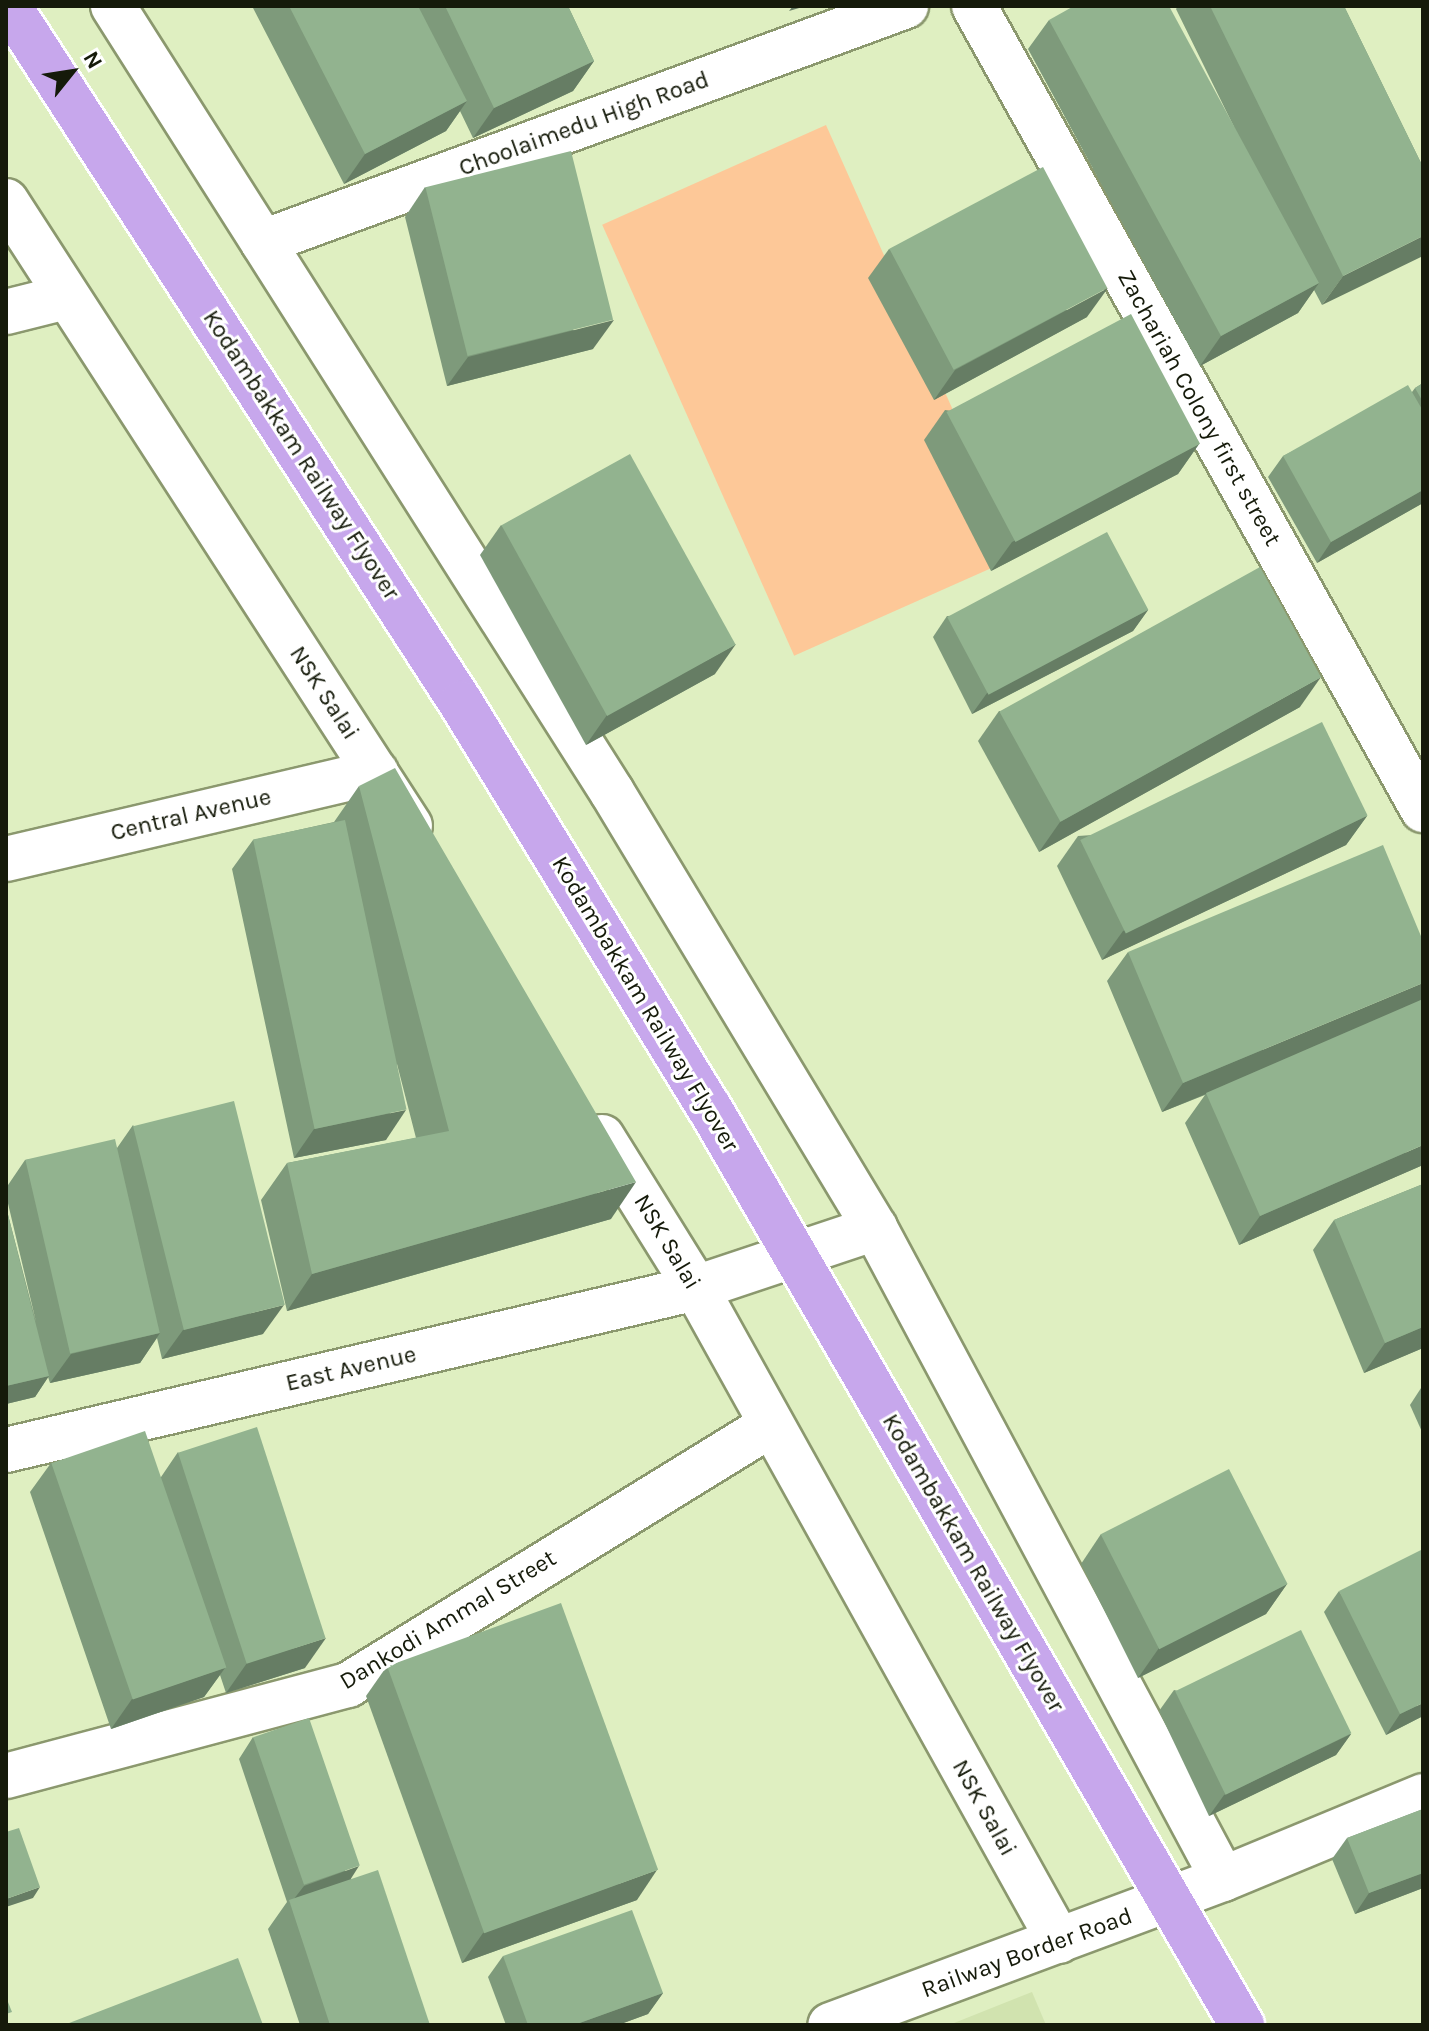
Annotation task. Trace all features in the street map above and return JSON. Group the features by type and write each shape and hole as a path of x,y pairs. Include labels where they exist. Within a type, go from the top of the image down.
{"main road":[{"name":"Kodambakkam Railway Flyover","path":"9,6 461,703 709,1107 1242,2025"}],"street":[{"path":"113,6 612,792 875,1228 1223,1879"},
{"name":"Choolaimedu High Road","path":"263,242 906,6"},
{"name":"Zachariah Colony first street","path":"974,6 1423,810"},
{"name":"NSK Salai","path":"6,201 435,867"},
{"path":"6,312 66,297"},
{"name":"Central Avenue","path":"6,859 376,772"},
{"name":"NSK Salai","path":"578,1098 696,1288 769,1426 1059,1941"},
{"name":"East Avenue","path":"6,1450 696,1288 875,1228"},
{"name":"Dankodi Ammal Street","path":"6,1776 348,1685 769,1426"},
{"name":"Railway Border Road","path":"830,2025 1223,1879 1423,1796"}],"shaded area":[{"path":"826,125 1018,556 794,656 602,225"},
{"path":"1032,1992 1046,2025 949,2025"}],"building":[{"path":"289,6 418,6 467,101 365,154"},
{"path":"445,6 568,6 594,61 494,108"},
{"path":"1074,6 1169,6 1319,283 1221,336 1049,20"},
{"path":"1210,6 1344,6 1423,167 1423,236 1343,276"},
{"path":"571,151 613,320 468,356 425,187"},
{"path":"1043,167 1107,288 954,370 889,249"},
{"path":"1131,314 1200,444 1015,542 946,412"},
{"path":"1423,383 1423,402 1415,388"},
{"path":"1408,385 1423,411 1423,490 1331,542 1283,456"},
{"path":"630,454 736,645 607,716 501,525"},
{"path":"1107,532 1148,610 988,695 947,617"},
{"path":"1260,567 1321,677 1060,822 999,711"},
{"path":"1322,722 1368,815 1126,933 1080,840"},
{"path":"395,768 636,1182 312,1274 287,1163 449,1131 359,786"},
{"path":"345,820 407,1110 315,1129 253,840"},
{"path":"1383,845 1423,941 1423,983 1183,1083 1128,952"},
{"path":"1423,999 1423,1145 1260,1216 1206,1093"},
{"path":"234,1101 285,1305 184,1330 133,1126"},
{"path":"115,1139 160,1333 70,1354 25,1160"},
{"path":"1423,1184 1423,1327 1385,1343 1334,1220"},
{"path":"6,1207 49,1376 6,1386"},
{"path":"257,1427 326,1638 247,1664 178,1453"},
{"path":"145,1431 226,1667 133,1700 51,1463"},
{"path":"1229,1469 1288,1584 1159,1649 1101,1534"},
{"path":"1423,1549 1423,1703 1400,1714 1339,1591"},
{"path":"561,1603 658,1870 484,1933 387,1666"},
{"path":"1301,1630 1351,1733 1226,1795 1175,1691"},
{"path":"309,1718 360,1866 304,1885 253,1737"},
{"path":"1423,1809 1423,1873 1369,1893 1347,1838"},
{"path":"19,1828 40,1887 6,1899 6,1832"},
{"path":"378,1870 430,2025 330,2025 289,1900"},
{"path":"632,1910 663,1993 574,2025 528,2025 503,1956"},
{"path":"238,1958 263,2025 64,2025"},
{"path":"6,1997 12,2012 6,2014"}]}
